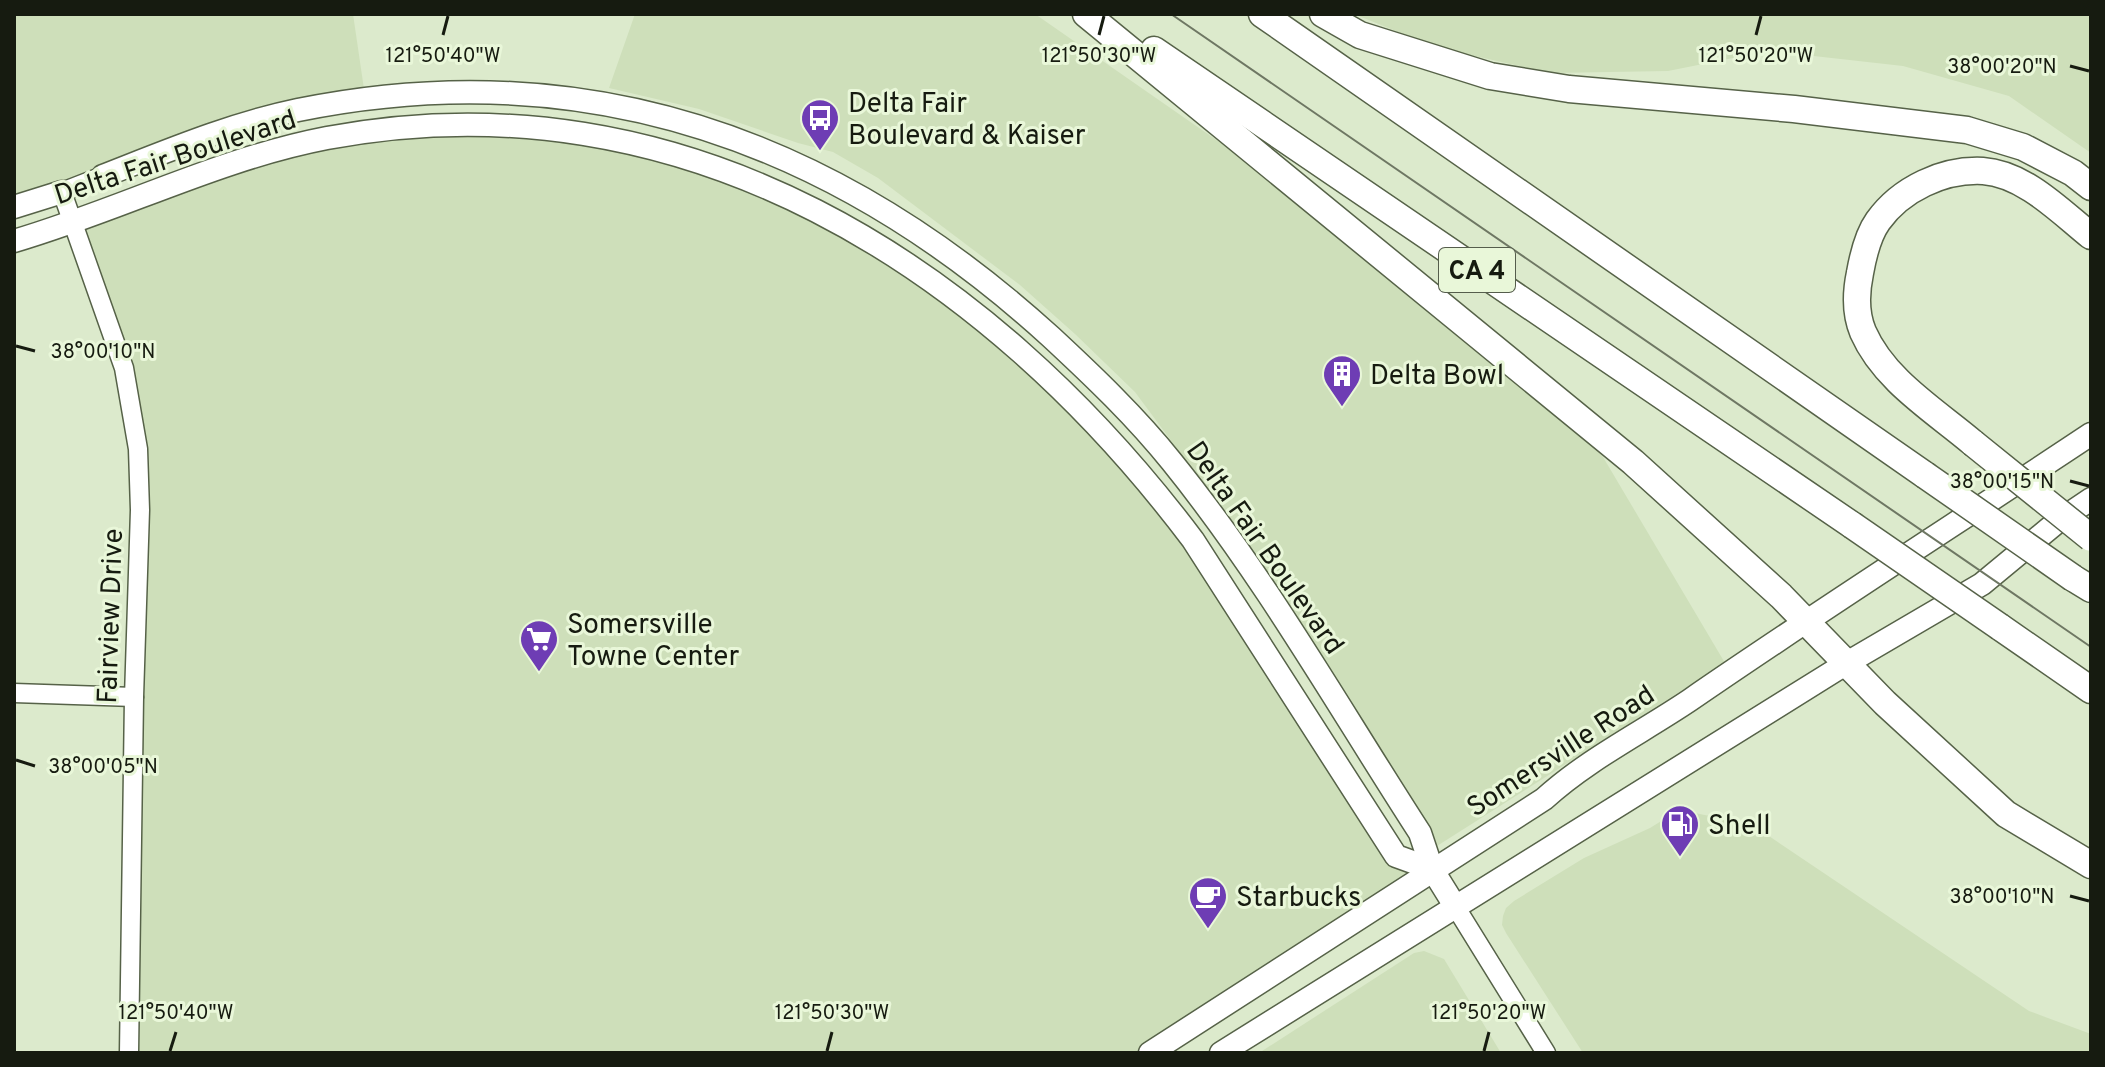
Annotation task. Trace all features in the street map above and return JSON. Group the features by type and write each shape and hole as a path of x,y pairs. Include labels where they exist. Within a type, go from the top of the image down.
{"highway":[{"path":"1086,14 1633,462 1781,596 1885,703 2006,814 2091,865"},
{"name":"CA 4","path":"1102,14 2091,690"},
{"path":"1262,14 2082,584"},
{"path":"1323,14 1360,35 1490,76 1569,89 1794,109 1967,130 2023,147 2073,173 2091,187"},
{"path":"2091,236 2039,194 2011,179 1986,171 1962,172 1925,182 1895,202 1876,223 1863,255 1855,295 1862,330 1884,368 2091,538"}],"main road":[{"name":"Delta Fair Boulevard","path":"103,176 205,136 278,115 337,103 421,94 506,93 595,103 658,115 741,141 798,164 879,206 948,254 1029,317 1104,388 1158,445 1222,528 1270,600 1420,833 1432,869 1455,906"},
{"name":"Delta Fair Boulevard","path":"14,241 258,154 331,137 388,130 463,126 553,131 638,145 690,159 764,186 834,219 895,254 992,328 1043,373 1163,501 1244,618 1396,856 1432,869"},
{"name":"Delta Fair Boulevard","path":"14,207 62,192"},
{"name":"Somersville Road","path":"1150,1053 1544,799 1567,778 1682,706 1805,621 2091,434"},
{"path":"1221,1053 1847,663 1982,584 2057,522 2091,499"},
{"path":"1244,618 1270,600"}],"street":[{"name":"Delta Fair Boulevard","path":"62,192 103,176"},
{"name":"Fairview Drive","path":"62,192 124,368 138,449 140,510 129,1053"},
{"path":"14,693 134,697"},
{"name":"Delta Fair Boulevard","path":"1455,906 1546,1053"}],"shaded area":[{"path":"14,14 353,14 365,96 14,198"},
{"path":"635,14 1035,14 1238,155 1578,430 1603,457 1725,663 1437,846 1175,446 1135,392 1020,285 878,178 833,152 699,109 609,88"},
{"path":"1354,14 2091,14 2091,153 2009,96 1903,66 1768,51 1668,71 1551,73 1435,47"},
{"path":"388,130 638,145 895,254 1123,456 1395,856 1432,869 1150,1053 129,1053 138,449 73,222 134,199"},
{"path":"1679,810 1751,824 2029,1011 2091,1034 2091,1053 1583,1053 1506,933 1502,925 1506,908 1584,858 1650,828"},
{"path":"1424,951 1444,959 1501,1053 1259,1053 1414,953"}],"tram line":[{"path":"1171,14 2091,647"}],"place":[{"name":"Delta Fair Boulevard & Kaiser","path":"820,152"},
{"name":"Delta Bowl","path":"1342,408"},
{"name":"Somersville Towne Center","path":"539,673"},
{"name":"Shell","path":"1680,858"},
{"name":"Starbucks","path":"1208,930"}]}
